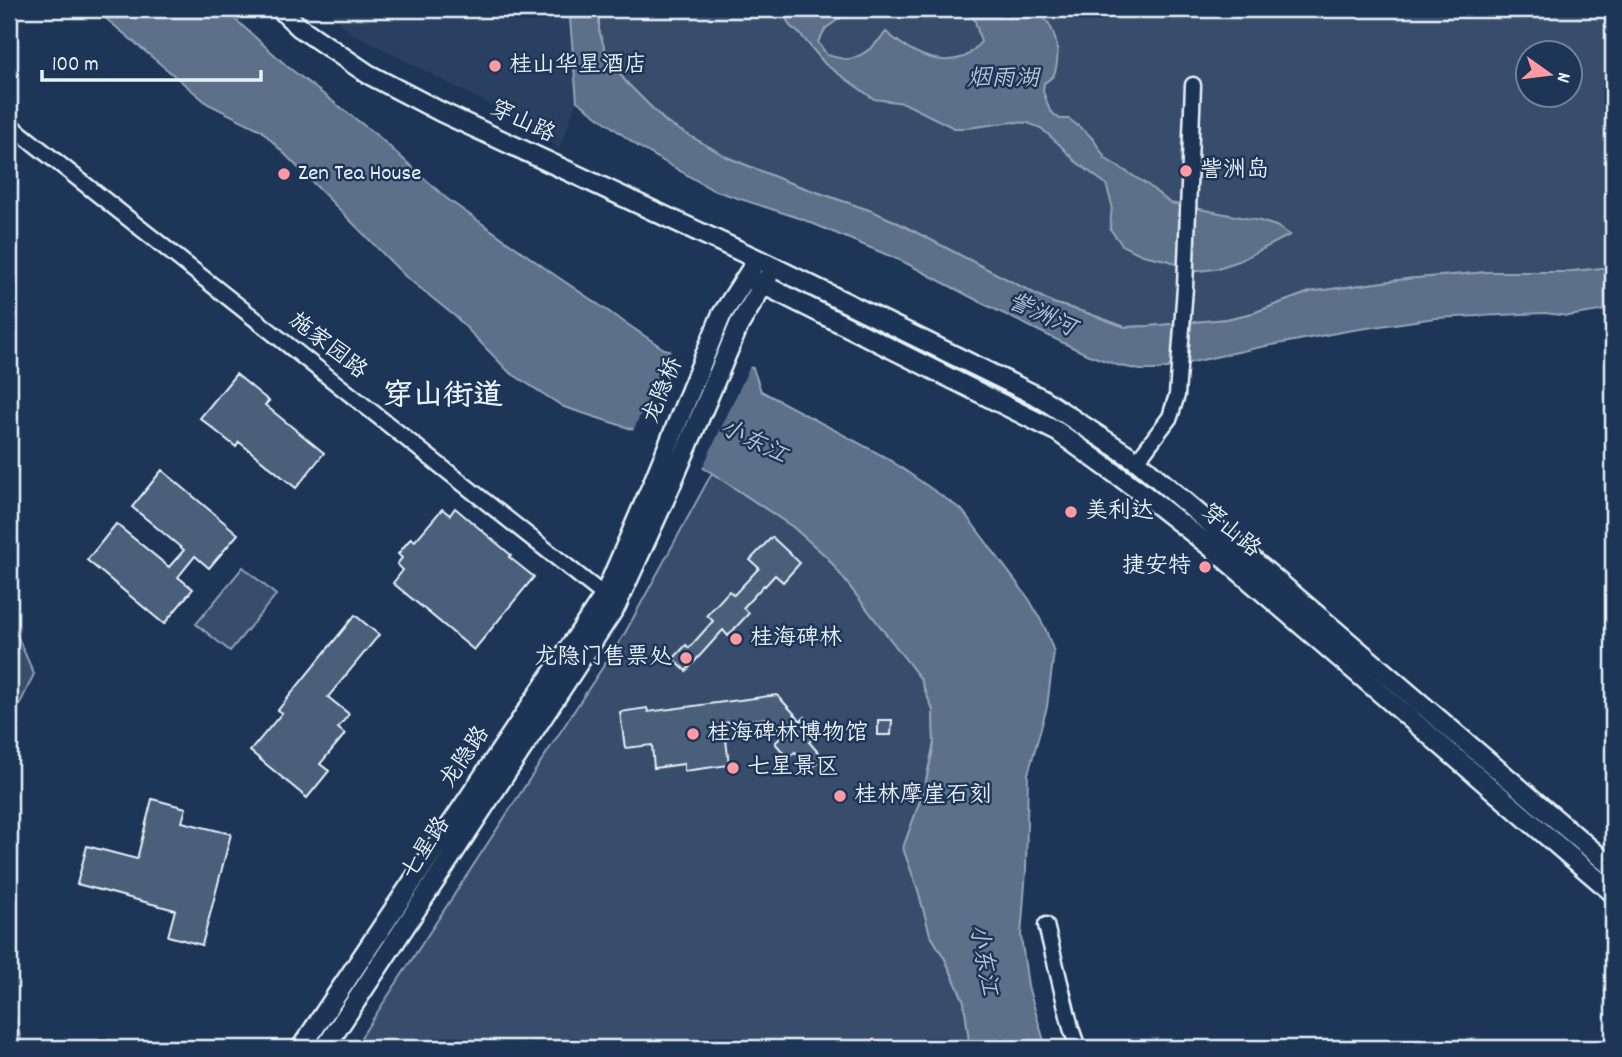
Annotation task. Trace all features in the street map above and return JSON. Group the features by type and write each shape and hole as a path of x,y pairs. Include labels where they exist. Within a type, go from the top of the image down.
{"main road":[{"name":"穿山路","path":"279,9 299,27 368,74 441,112 765,264 1041,398 1137,460 1613,868"},
{"path":"746,278 765,264"},
{"path":"764,285 765,264"},
{"name":"穿山路","path":"746,278 1058,432 1212,548 1613,893"},
{"name":"龙隐桥","path":"660,488 721,316 746,278"},
{"name":"龙隐桥","path":"660,488 739,324 764,285"},
{"name":"龙隐路","path":"301,1048 610,601 660,488"},
{"name":"七星路","path":"325,1048 610,601"}],"street":[{"path":"1137,460 1170,418 1177,395 1184,316 1193,85"},
{"name":"施家园路","path":"9,124 610,601"},
{"path":"1046,925 1078,1048"}],"shaded area":[{"name":"桂山华星酒店","path":"327,9 573,9 570,19 577,101 559,149 525,123 350,32"},
{"name":"訾洲岛","path":"599,9 1609,9 1613,14 1613,267 1563,272 1488,272 1406,279 1310,292 1253,313 1227,319 1125,327 1053,303 871,211 729,158 667,123 626,82 606,54 599,30"},
{"name":"七星景区","path":"712,473 793,527 827,557 920,678 933,710 934,742 924,790 903,848 930,934 964,1001 970,1048 354,1048 625,633"},
{"path":"243,567 276,595 230,651 196,624"},
{"path":"9,617 34,674 9,727"},
{"path":"9,989 23,1048 9,1048"}],"water":[{"name":"烟雨湖","path":"1008,8 1037,14 1049,24 1056,45 1055,70 1053,76 1044,83 1043,91 1050,111 1060,119 1069,119 1086,132 1106,159 1148,185 1170,203 1260,221 1276,226 1290,235 1239,261 1215,269 1190,272 1170,261 1143,255 1123,246 1110,229 1112,205 1106,184 1075,161 1041,128 1028,123 1012,122 954,128 904,103 874,99 825,64 790,26 784,14 787,9 825,9 842,17 826,28 818,42 827,55 846,59 865,52 886,32 922,55 953,60 971,53 981,42 975,21 968,9"},
{"name":"小东江","path":"97,9 224,9 288,67 379,137 446,198 549,271 664,349 753,368 761,391 887,458 962,510 1029,599 1054,652 1047,707 1028,774 1026,871 1021,936 1028,986 1046,1048 970,1048 964,1001 930,934 903,848 924,790 934,745 933,710 920,678 827,557 793,527 712,473 635,430 564,407 509,372 456,317 405,276 261,130 208,104"},
{"name":"訾洲河","path":"573,9 599,9 599,30 606,54 626,82 667,123 729,158 894,221 1053,303 1125,327 1227,319 1253,313 1310,292 1406,279 1488,272 1563,272 1613,267 1613,309 1568,316 1545,313 1435,318 1256,348 1157,370 1140,370 1117,365 1086,354 904,262 802,219 713,190 639,147 577,101 570,19"}],"pier":[{"path":"672,347 751,364 701,471 632,433"}],"building":[{"path":"236,374 269,401 265,405 324,453 296,488 239,442 236,447 200,418"},
{"path":"162,470 238,534 209,568 195,556 178,577 193,589 164,624 87,560 116,524 169,567 184,550 132,507"},
{"path":"455,508 534,577 474,650 393,583 403,570 397,564 402,558 398,554 411,538 415,541 442,509 450,515"},
{"path":"772,537 800,563 783,582 775,575 764,585 743,608 749,613 728,636 723,630 686,671 673,659 686,645 689,648 713,621 707,615 729,591 734,595 759,568 750,560"},
{"path":"355,615 379,635 328,697 349,714 338,728 345,734 320,764 329,771 307,798 250,751 282,713 278,710"},
{"path":"777,695 801,721 805,717 819,733 809,742 823,758 811,769 795,752 788,758 775,743 784,734 769,718 724,723 729,765 684,771 684,764 654,768 652,745 625,748 620,712 647,708 648,712"},
{"path":"878,720 892,720 891,735 878,735"},
{"path":"152,799 186,808 182,822 231,834 202,945 168,936 175,910 77,884 87,846 137,859"}],"place":[{"name":"桂山华星酒店","path":"495,66"},
{"name":"訾洲岛","path":"1186,171"},
{"name":"Zen Tea House","path":"284,174"},
{"name":"美利达","path":"1071,512"},
{"name":"捷安特","path":"1205,567"},
{"name":"桂海碑林","path":"736,639"},
{"name":"龙隐门售票处","path":"686,658"},
{"name":"桂海碑林博物馆","path":"693,734"},
{"name":"七星景区","path":"733,768"},
{"name":"桂林摩崖石刻","path":"840,796"}],"district":[{"name":"穿山街道","path":"443,398"}]}
